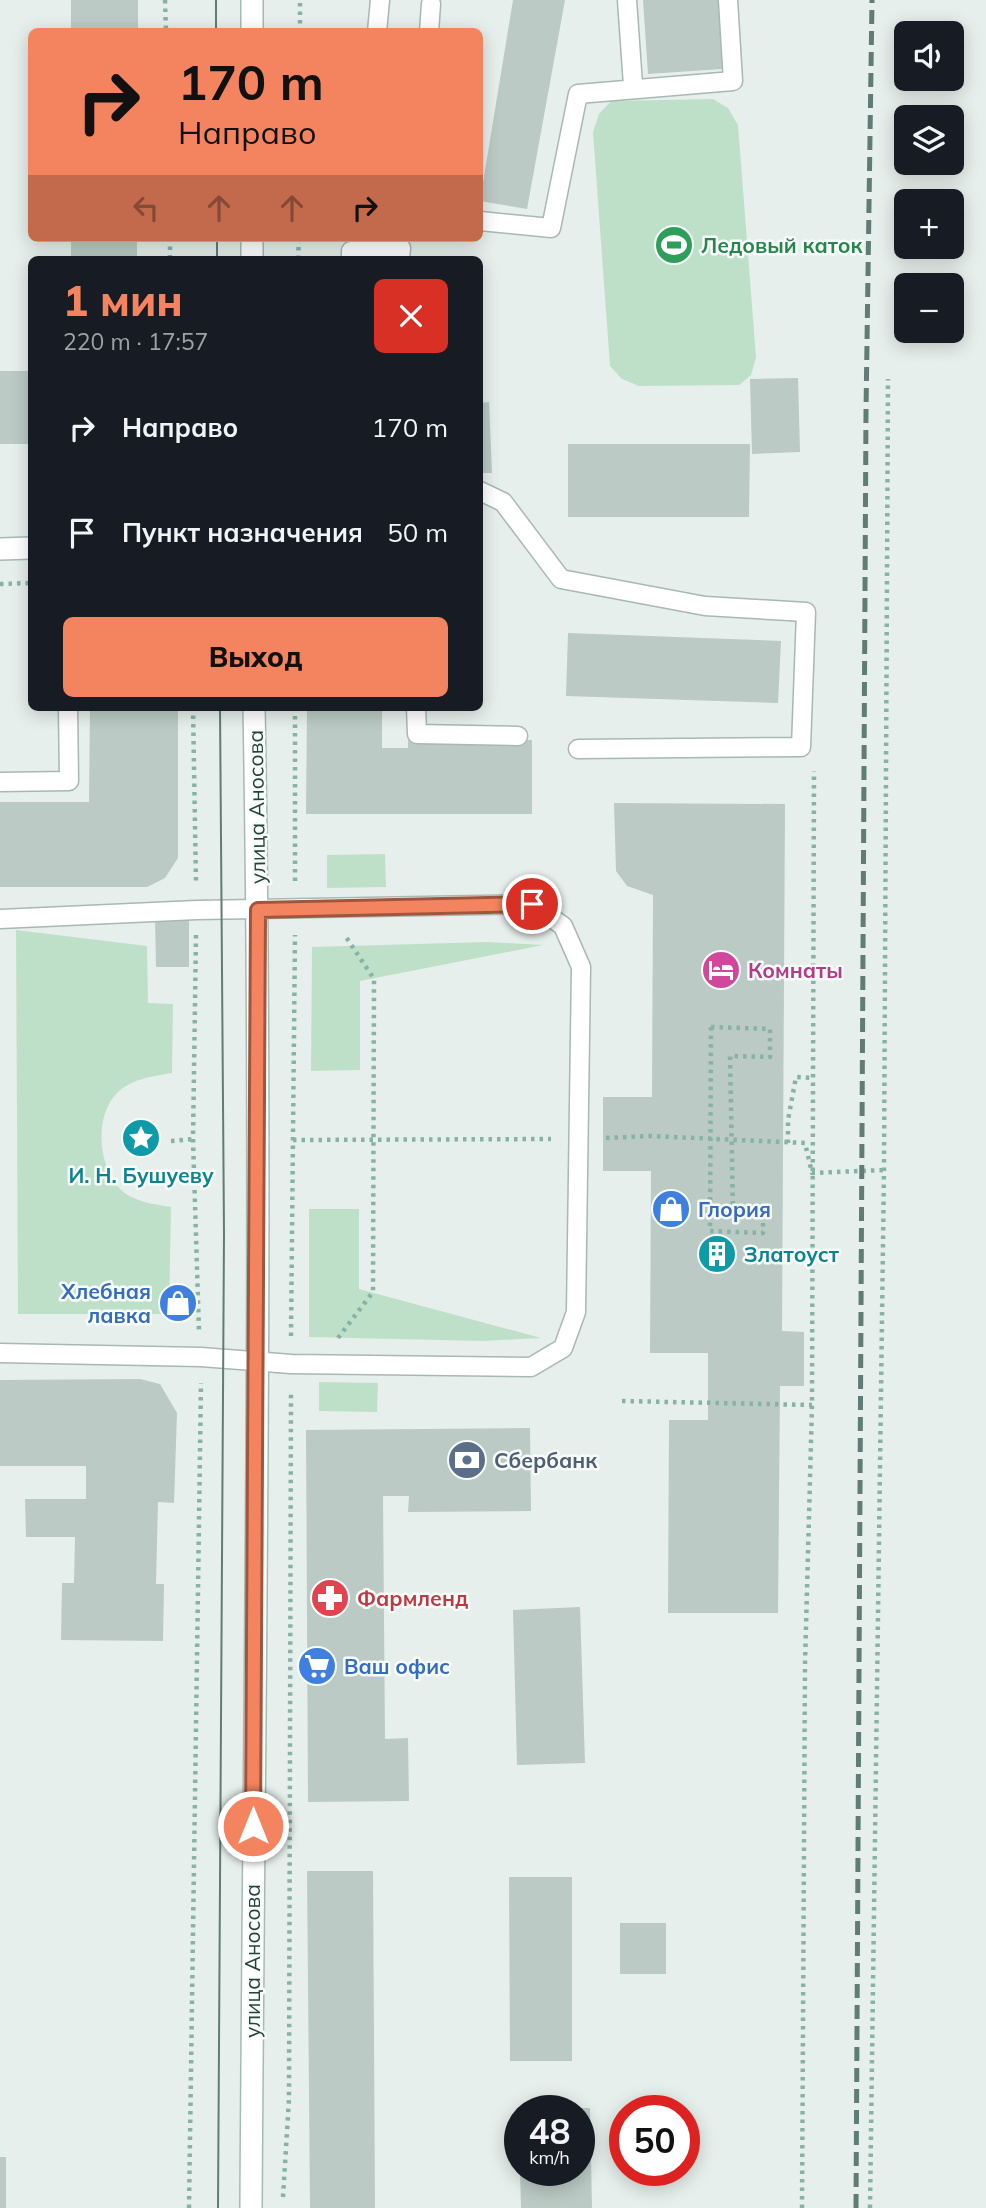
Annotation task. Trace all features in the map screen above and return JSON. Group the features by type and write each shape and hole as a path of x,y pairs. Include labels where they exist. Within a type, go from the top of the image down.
{"main road":[{"path":"251,0 252,28"},
{"path":"0,549 28,548"},
{"name":"улица Аносова","path":"251,2208 258,910 254,711"}],"lane":[{"path":"377,28 380,0"},
{"path":"627,0 633,85"},
{"path":"483,220 551,228 578,94 733,80 728,0"},
{"path":"429,28 431,4"},
{"path":"351,256 351,251 380,243 401,248 401,256"},
{"path":"483,492 503,502 561,579 705,606 806,612 801,747 578,749"},
{"path":"0,782 69,781 68,711"},
{"path":"416,711 417,733 518,736"},
{"path":"0,919 197,910 532,904 563,926 581,967 576,1312 563,1348 531,1367 291,1364 201,1357 0,1353"}],"path":[{"path":"165,0 166,28"},
{"path":"300,0 300,28"},
{"path":"870,2208 884,1170 888,379"},
{"path":"0,584 28,583"},
{"path":"189,2208 201,1357 193,1139 197,910 192,711"},
{"path":"282,2208 289,2085 295,711"},
{"path":"802,2208 804,1664 812,1405 814,758"},
{"path":"319,1364 373,1292 374,979 328,909"},
{"path":"711,1027 770,1030 770,1057 730,1056 733,1210 763,1212 763,1233 709,1231 710,1139 711,1027"},
{"path":"788,1143 788,1121 796,1077 813,1078"},
{"path":"618,1137 805,1143 812,1173"},
{"path":"293,1140 579,1138"},
{"path":"172,1141 193,1139"},
{"path":"812,1173 884,1170"},
{"path":"622,1401 812,1405"}],"green space":[{"name":"Ледовый каток","path":"713,99 728,108 738,125 756,357 751,375 739,385 639,386 622,379 610,366 593,132 599,114 611,101"},
{"path":"385,854 386,887 327,888 327,855"},
{"path":"16,930 147,946 148,1003 173,1004 172,1073 136,1081 123,1088 110,1103 102,1128 103,1155 113,1180 120,1189 138,1200 171,1207 169,1314 18,1314"},
{"path":"488,942 543,945 360,981 360,1070 311,1071 312,947"},
{"path":"309,1209 359,1209 359,1289 541,1338 483,1341 309,1337"},
{"path":"319,1382 378,1383 377,1412 319,1411"}],"building":[{"path":"71,0 138,0 138,28 71,28"},
{"path":"513,0 565,0 527,209 483,202 483,183"},
{"path":"643,0 719,0 722,69 648,74"},
{"path":"71,242 137,242 137,256 71,256"},
{"path":"0,371 28,371 28,444 0,444"},
{"path":"798,378 800,452 752,454 750,379"},
{"path":"489,402 492,473 483,473 483,403"},
{"path":"568,444 750,444 749,517 568,517"},
{"path":"568,633 781,641 778,703 566,696"},
{"path":"90,711 178,711 178,858 165,878 147,887 0,887 0,802 89,802"},
{"path":"307,711 382,711 382,748 408,748 408,740 532,740 532,814 306,814"},
{"name":"Златоуст","path":"614,803 785,804 782,1331 804,1332 804,1386 780,1386 778,1613 668,1613 669,1420 708,1420 708,1353 650,1353 651,1171 603,1171 603,1097 652,1097 653,895 627,886 616,871"},
{"path":"189,918 189,967 156,967 155,919"},
{"path":"140,1379 160,1384 177,1413 174,1503 158,1502 156,1584 164,1584 163,1641 61,1640 62,1583 74,1583 75,1537 26,1537 25,1499 86,1499 86,1466 0,1466 0,1380"},
{"path":"530,1428 531,1511 408,1512 409,1496 383,1496 385,1739 408,1738 409,1801 308,1802 306,1430"},
{"path":"580,1607 585,1763 517,1765 513,1610"},
{"path":"307,1871 373,1871 375,2208 310,2208"},
{"path":"509,1877 572,1877 572,2061 510,2061"},
{"path":"620,1923 666,1923 666,1974 620,1974"},
{"path":"0,2157 6,2157 6,2208 0,2208"},
{"path":"520,2186 592,2186 592,2208 521,2208"}],"tram line":[{"path":"216,0 216,28"},
{"path":"217,242 217,256"},
{"path":"218,2208 224,1233 220,711"}],"railway":[{"path":"856,2208 866,411 872,0"}],"place":[{"name":"Ледовый каток","path":"674,245"},
{"name":"Комнаты","path":"721,970"},
{"name":"И. Н. Бушуеву","path":"141,1138"},
{"name":"Глория","path":"671,1209"},
{"name":"Златоуст","path":"717,1254"},
{"name":"Хлебная лавка","path":"178,1303"},
{"name":"Сбербанк","path":"467,1460"},
{"name":"Фармленд","path":"330,1598"},
{"name":"Ваш офис","path":"317,1666"}],"route":[{"path":"253,1826 258,910 532,904"}]}
